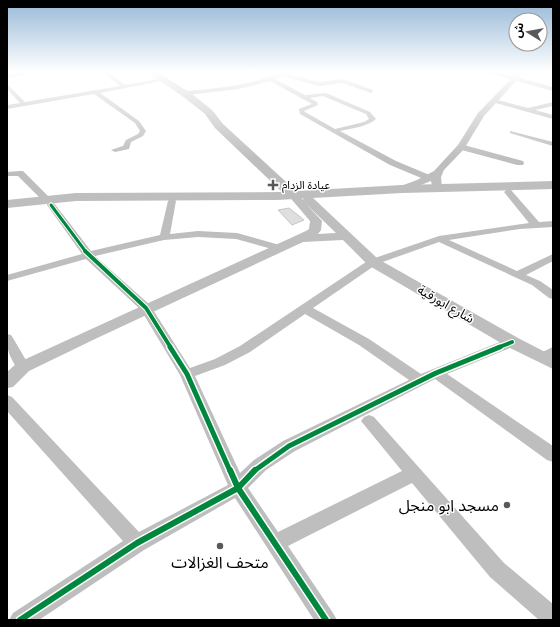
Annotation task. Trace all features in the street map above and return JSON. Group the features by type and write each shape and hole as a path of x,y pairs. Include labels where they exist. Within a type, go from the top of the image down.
{"main road":[{"name":"شارع ابورقية","path":"194,100 218,122 219,126 300,196"},
{"path":"7,210 76,197 300,196 436,183 553,186"},
{"path":"7,204 49,202 172,202 300,196 402,189 436,183 508,192 553,191"}],"street":[{"path":"20,100 24,104"},
{"path":"7,107 46,100"},
{"path":"107,100 143,128 141,135 128,141 126,147 115,150"},
{"path":"311,100 316,104 301,110 302,113 393,163 436,183 481,115 494,101 553,117"},
{"path":"334,131 366,123 373,119 368,113 339,100"},
{"path":"529,110 553,104"},
{"path":"512,132 553,144"},
{"path":"461,147 520,163"},
{"path":"7,174 20,173 49,202 88,255 146,308 187,374 238,488 326,620"},
{"path":"508,192 536,225"},
{"name":"شارع ابورقية","path":"300,196 333,222 345,236 373,262 512,342 550,357"},
{"name":"شارع ابورقية","path":"300,196 316,221 315,230 300,238"},
{"path":"164,237 172,202"},
{"path":"187,374 220,362 245,349 373,262 439,239 474,232 553,224"},
{"path":"7,278 88,255 164,237 198,234 237,236 279,248"},
{"path":"7,382 23,367 146,308 300,238 345,236"},
{"path":"439,239 517,274 536,284 553,296"},
{"path":"517,274 553,257"},
{"path":"304,308 364,342 421,381"},
{"path":"7,338 23,367"},
{"path":"20,620 137,543 238,488 248,476 260,466 289,446 436,373 512,342"},
{"path":"436,373 553,455"},
{"path":"7,401 137,543"},
{"path":"369,421 497,570 553,618"},
{"path":"275,543 413,474"}],"building":[{"path":"289,208 304,220 292,225 278,210"}],"cycle path":[{"path":"51,205 88,255 146,308 187,374 238,488 326,620"},
{"path":"20,620 137,543 238,488 260,465 289,446 436,373 512,342"}],"place":[{"name":"عيادة الزدام","path":"273,185"},
{"name":"مسجد ابو منجل","path":"507,505"},
{"name":"متحف الغزالات","path":"220,546"}]}
